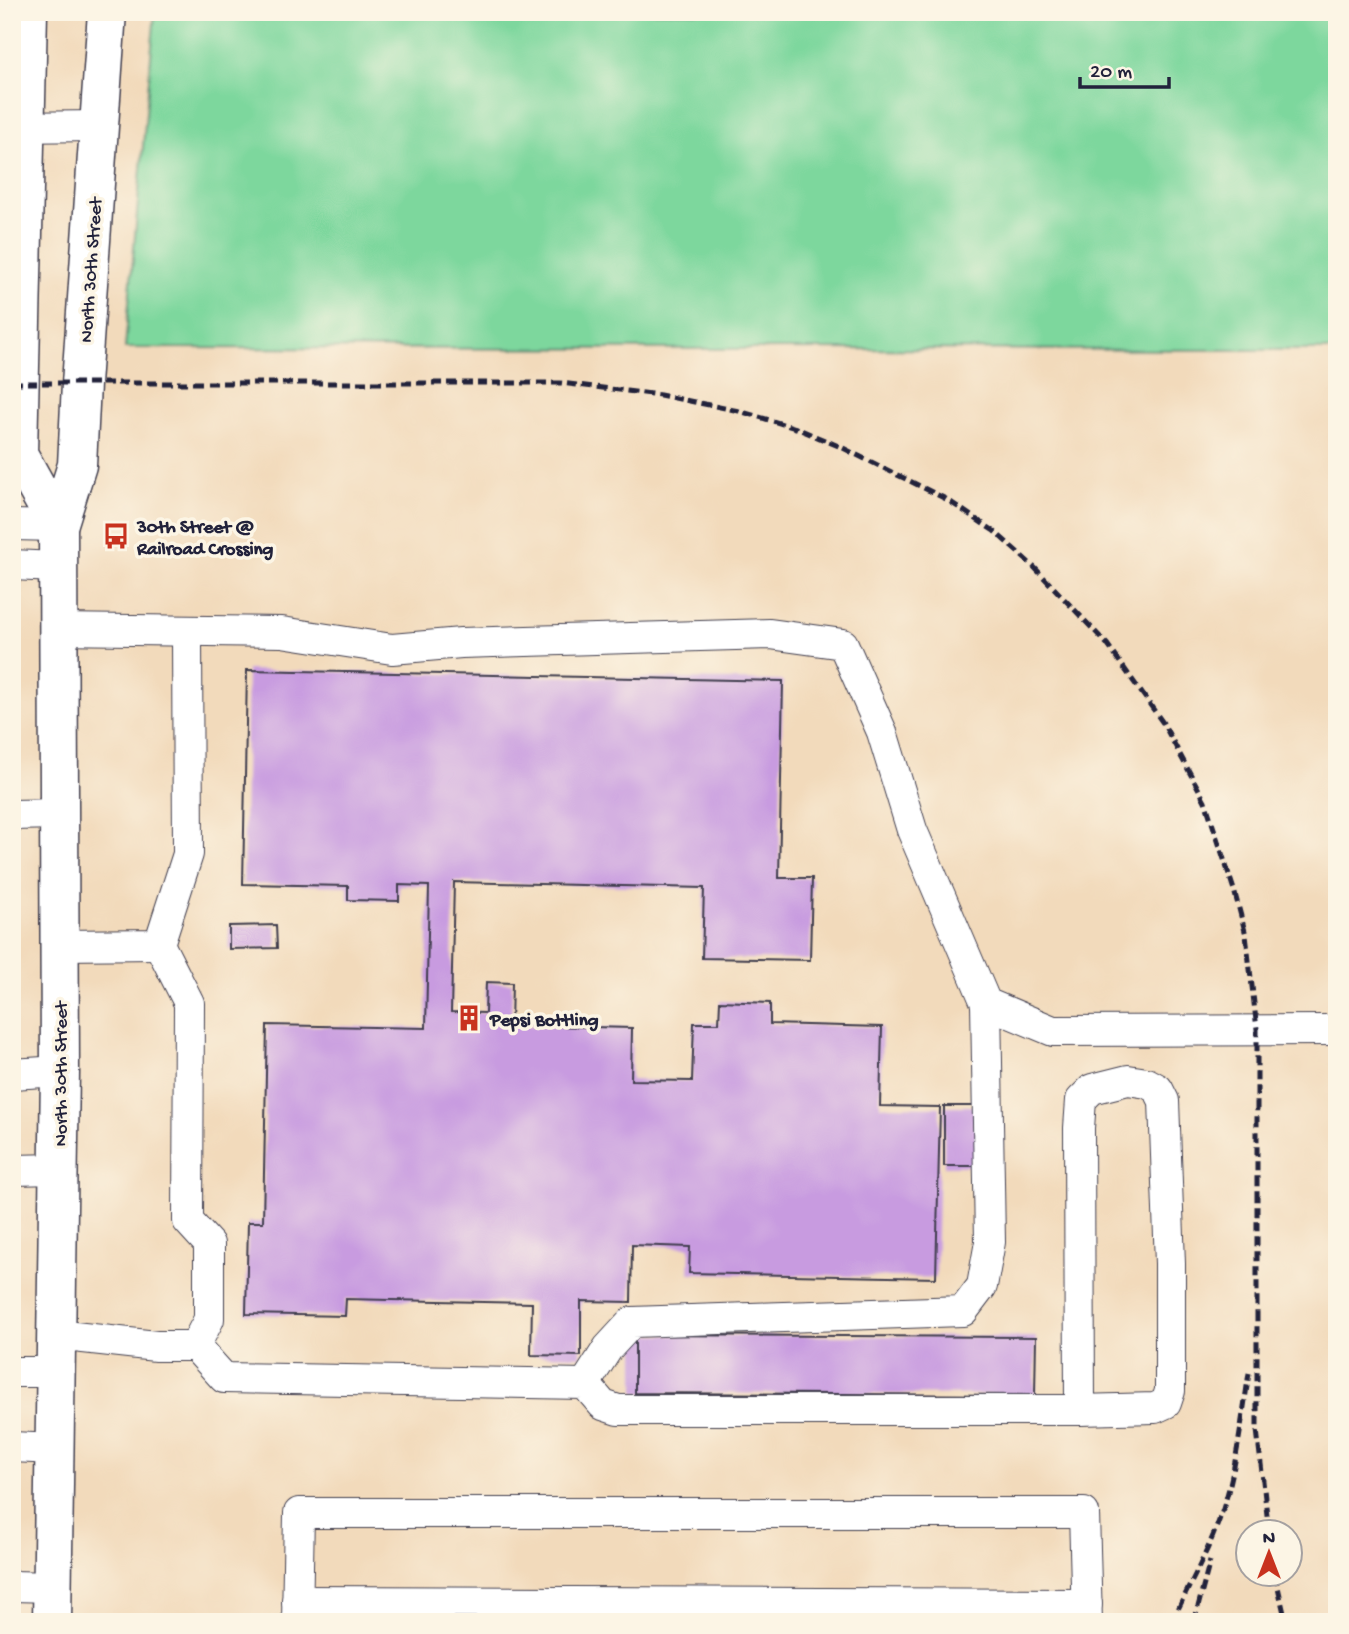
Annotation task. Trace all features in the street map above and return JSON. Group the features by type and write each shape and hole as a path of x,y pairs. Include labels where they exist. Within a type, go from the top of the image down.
{"main road":[{"path":"28,12 19,127 18,454 58,526"},
{"name":"North 30th Street","path":"53,1604 60,1072 56,566 58,526 77,465 107,12"}],"street":[{"path":"19,127 100,125"},
{"path":"12,524 58,526"},
{"path":"12,565 56,566"},
{"path":"57,629 282,632 392,649 461,643 770,634 843,644 881,732 912,830 986,1003 990,1242 982,1286 963,1311 632,1322 608,1348 585,1384"},
{"path":"187,632 188,854 159,944 189,1003 188,1221 209,1244 209,1319 195,1346"},
{"path":"12,815 58,814"},
{"path":"59,945 159,944"},
{"path":"986,1003 1052,1031 1337,1030"},
{"path":"12,1074 60,1072"},
{"path":"12,1372 56,1353 195,1346 224,1378 585,1384 603,1405 618,1410 1080,1410 1155,1408 1166,1403 1170,1391 1170,1264 1164,1101 1158,1089 1147,1083 1128,1080 1092,1089 1081,1100 1080,1410"},
{"path":"12,1170 58,1169"},
{"path":"12,1447 55,1449"},
{"path":"1084,1513 1087,1613 297,1611 299,1514 1084,1513"},
{"path":"12,1586 53,1604"}],"green space":[{"path":"155,12 1337,12 1337,350 125,348"}],"building":[{"name":"Pepsi Bottling","path":"247,670 783,681 779,878 812,878 810,960 702,958 704,888 454,882 451,1012 485,1013 486,982 512,983 511,1025 632,1028 631,1080 692,1081 694,1023 719,1023 720,1001 770,1003 770,1024 882,1027 880,1106 940,1107 936,1278 689,1273 690,1247 632,1245 631,1302 581,1301 581,1356 531,1355 532,1303 346,1299 345,1316 246,1314 248,1222 263,1222 267,1025 426,1028 429,886 399,885 399,901 348,900 348,886 243,884"},
{"path":"276,925 277,948 229,949 229,926"},
{"path":"944,1106 979,1106 979,1166 944,1166"},
{"path":"635,1335 1036,1337 1035,1395 635,1393"}],"railway":[{"path":"12,383 561,383 660,395 739,411 796,428 841,447 946,499 994,531 1034,567 1107,644 1163,723 1205,801 1246,935 1257,1029 1257,1430 1267,1518"},
{"path":"1172,1622 1206,1553 1223,1509 1236,1458 1249,1373"},
{"path":"1194,1622 1210,1561"},
{"path":"1278,1588 1286,1622"}],"place":[{"name":"30th Street @ Railroad Crossing","path":"116,536"},
{"name":"Pepsi Bottling","path":"469,1018"}]}
